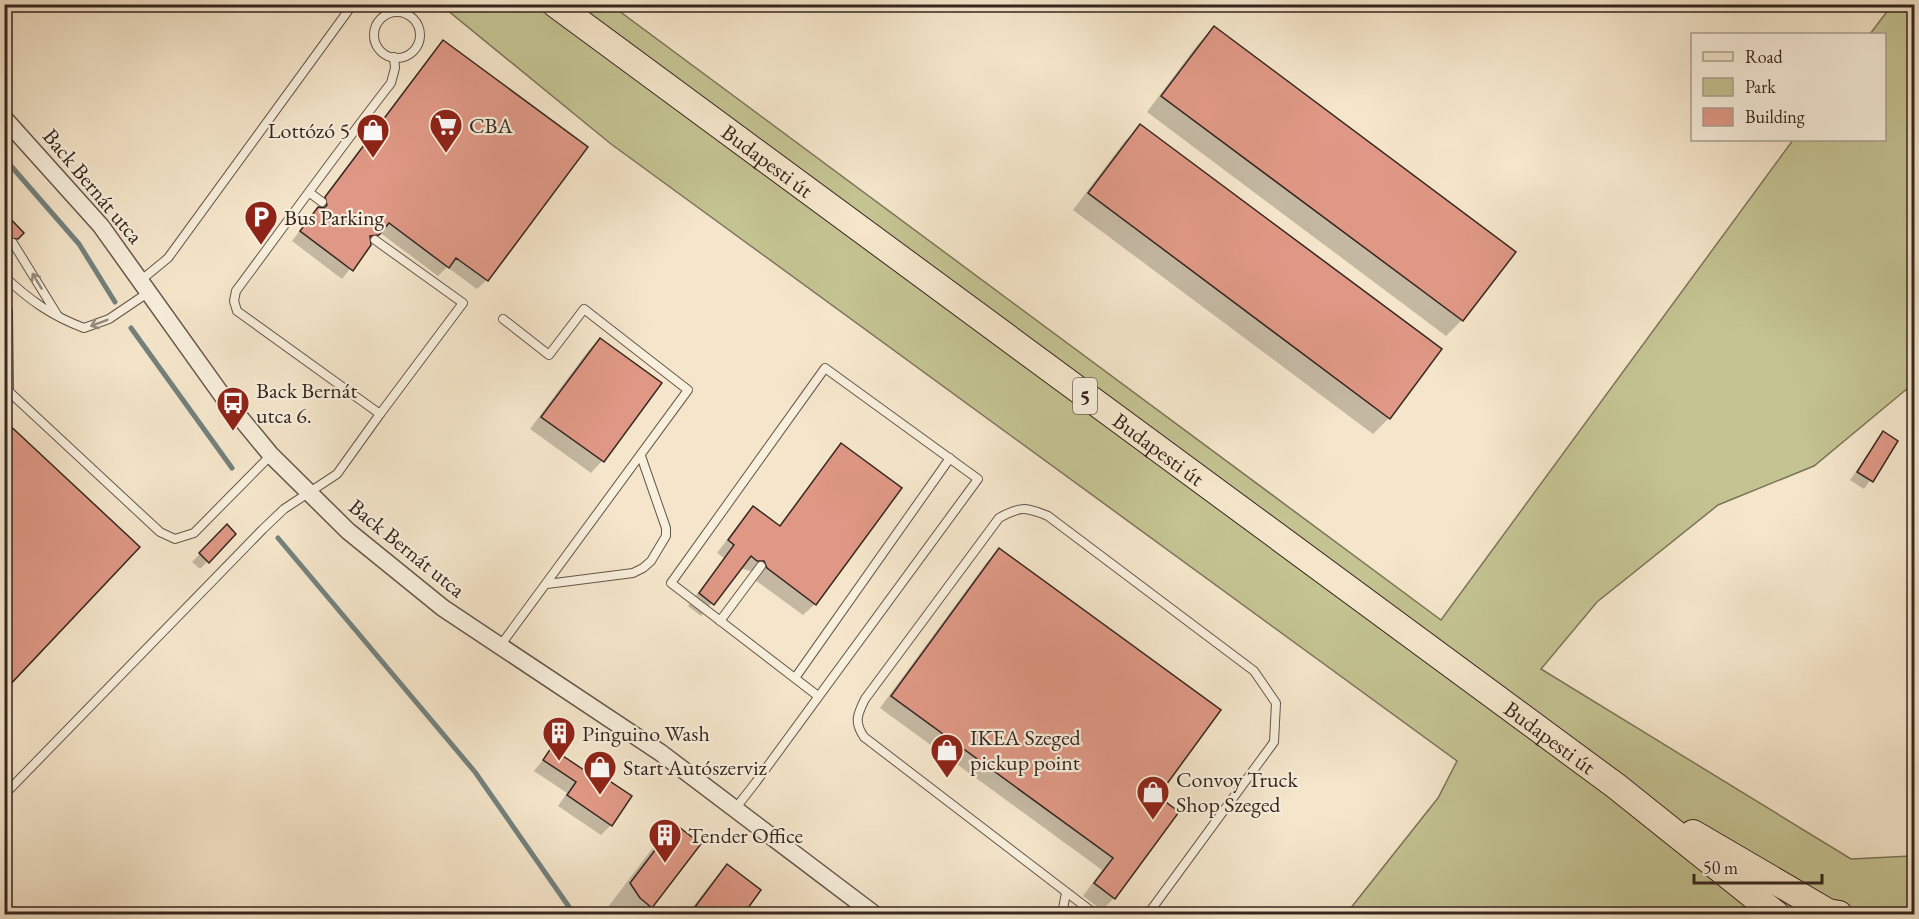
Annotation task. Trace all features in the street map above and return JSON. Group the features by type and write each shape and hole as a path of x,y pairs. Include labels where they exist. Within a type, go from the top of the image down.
{"main road":[{"name":"Budapesti út","path":"555,4 1616,786 1776,915"},
{"name":"Budapesti út","path":"1616,786 1828,912 1839,915"}],"street":[{"name":"Back Bernát utca","path":"4,118 101,226 224,398 271,455 307,493 390,567 443,608 614,720 874,915"}],"lane":[{"path":"4,276 31,302 60,319 84,328 110,319 145,286 168,258 353,4"},
{"path":"388,13 403,13 410,16 419,28 418,43 409,54 394,57 381,51 376,45 374,30 382,17 388,13"},
{"path":"381,414 237,311 234,302 236,291 310,193 323,170 391,82 395,68 394,57"},
{"path":"310,193 322,202"},
{"path":"4,795 262,529 307,493 337,474 463,303 375,240"},
{"path":"13,243 60,319"},
{"path":"4,302 8,311 7,389 160,532 175,539 195,533 271,455"},
{"path":"500,646 688,390 584,309 549,355 503,320"},
{"path":"735,810 978,479 825,368 671,583 818,696"},
{"path":"547,584 633,573 651,561 666,536 666,528 641,456"},
{"path":"795,678 950,458"},
{"path":"1095,915 864,737 857,726 856,715 865,699 999,518 1012,510 1028,508 1048,516 1254,672 1276,703 1274,742 1148,915"},
{"path":"720,621 760,566"},
{"path":"1062,915 1066,893"}],"green space":[{"path":"441,5 611,5 1441,620 1792,141 1886,141 1886,33 1871,33 1892,5 1914,5 1914,383 1814,466 1718,505 1597,602 1541,669 1851,859 1911,856 1914,858 1914,914 1346,914 1438,798 1457,761 611,144"}],"building":[{"path":"1214,26 1516,252 1463,321 1161,96"},
{"name":"CBA","path":"443,40 588,147 488,281 456,258 449,268 389,223 379,235 370,236 371,245 353,271 300,231 318,207 324,208 327,205 325,197"},
{"path":"1140,124 1442,349 1390,419 1088,193"},
{"path":"4,212 24,233 18,239 9,238 8,248 4,251"},
{"path":"600,338 662,383 604,462 541,417"},
{"path":"4,420 140,547 4,691"},
{"path":"1883,431 1898,441 1873,482 1857,472"},
{"path":"841,443 902,488 816,605 767,568 764,561 757,561 751,556 714,605 699,593 734,545 728,540 753,506 780,526"},
{"path":"227,524 236,534 209,563 199,553"},
{"path":"999,548 1221,710 1158,796 1179,812 1115,899 1094,883 1113,858 891,696"},
{"name":"Start Autószerviz","path":"551,748 584,770 587,766 632,796 612,826 567,795 576,782 543,760"},
{"name":"Tender Office","path":"675,824 701,844 652,908 640,898 630,883"},
{"path":"727,864 761,890 743,915 689,915"}],"waterway":[{"path":"4,158 79,244 115,302"},
{"path":"131,328 232,468"},
{"path":"278,538 475,772 574,914"}],"place":[{"name":"CBA","path":"446,154"},
{"name":"Lottózó 5","path":"373,159"},
{"name":"Bus Parking","path":"261,246"},
{"name":"Back Bernát utca 6.","path":"233,432"},
{"name":"Pinguino Wash","path":"559,762"},
{"name":"IKEA Szeged pickup point","path":"947,779"},
{"name":"Start Autószerviz","path":"600,796"},
{"name":"Convoy Truck Shop Szeged","path":"1153,821"},
{"name":"Tender Office","path":"665,864"}]}
